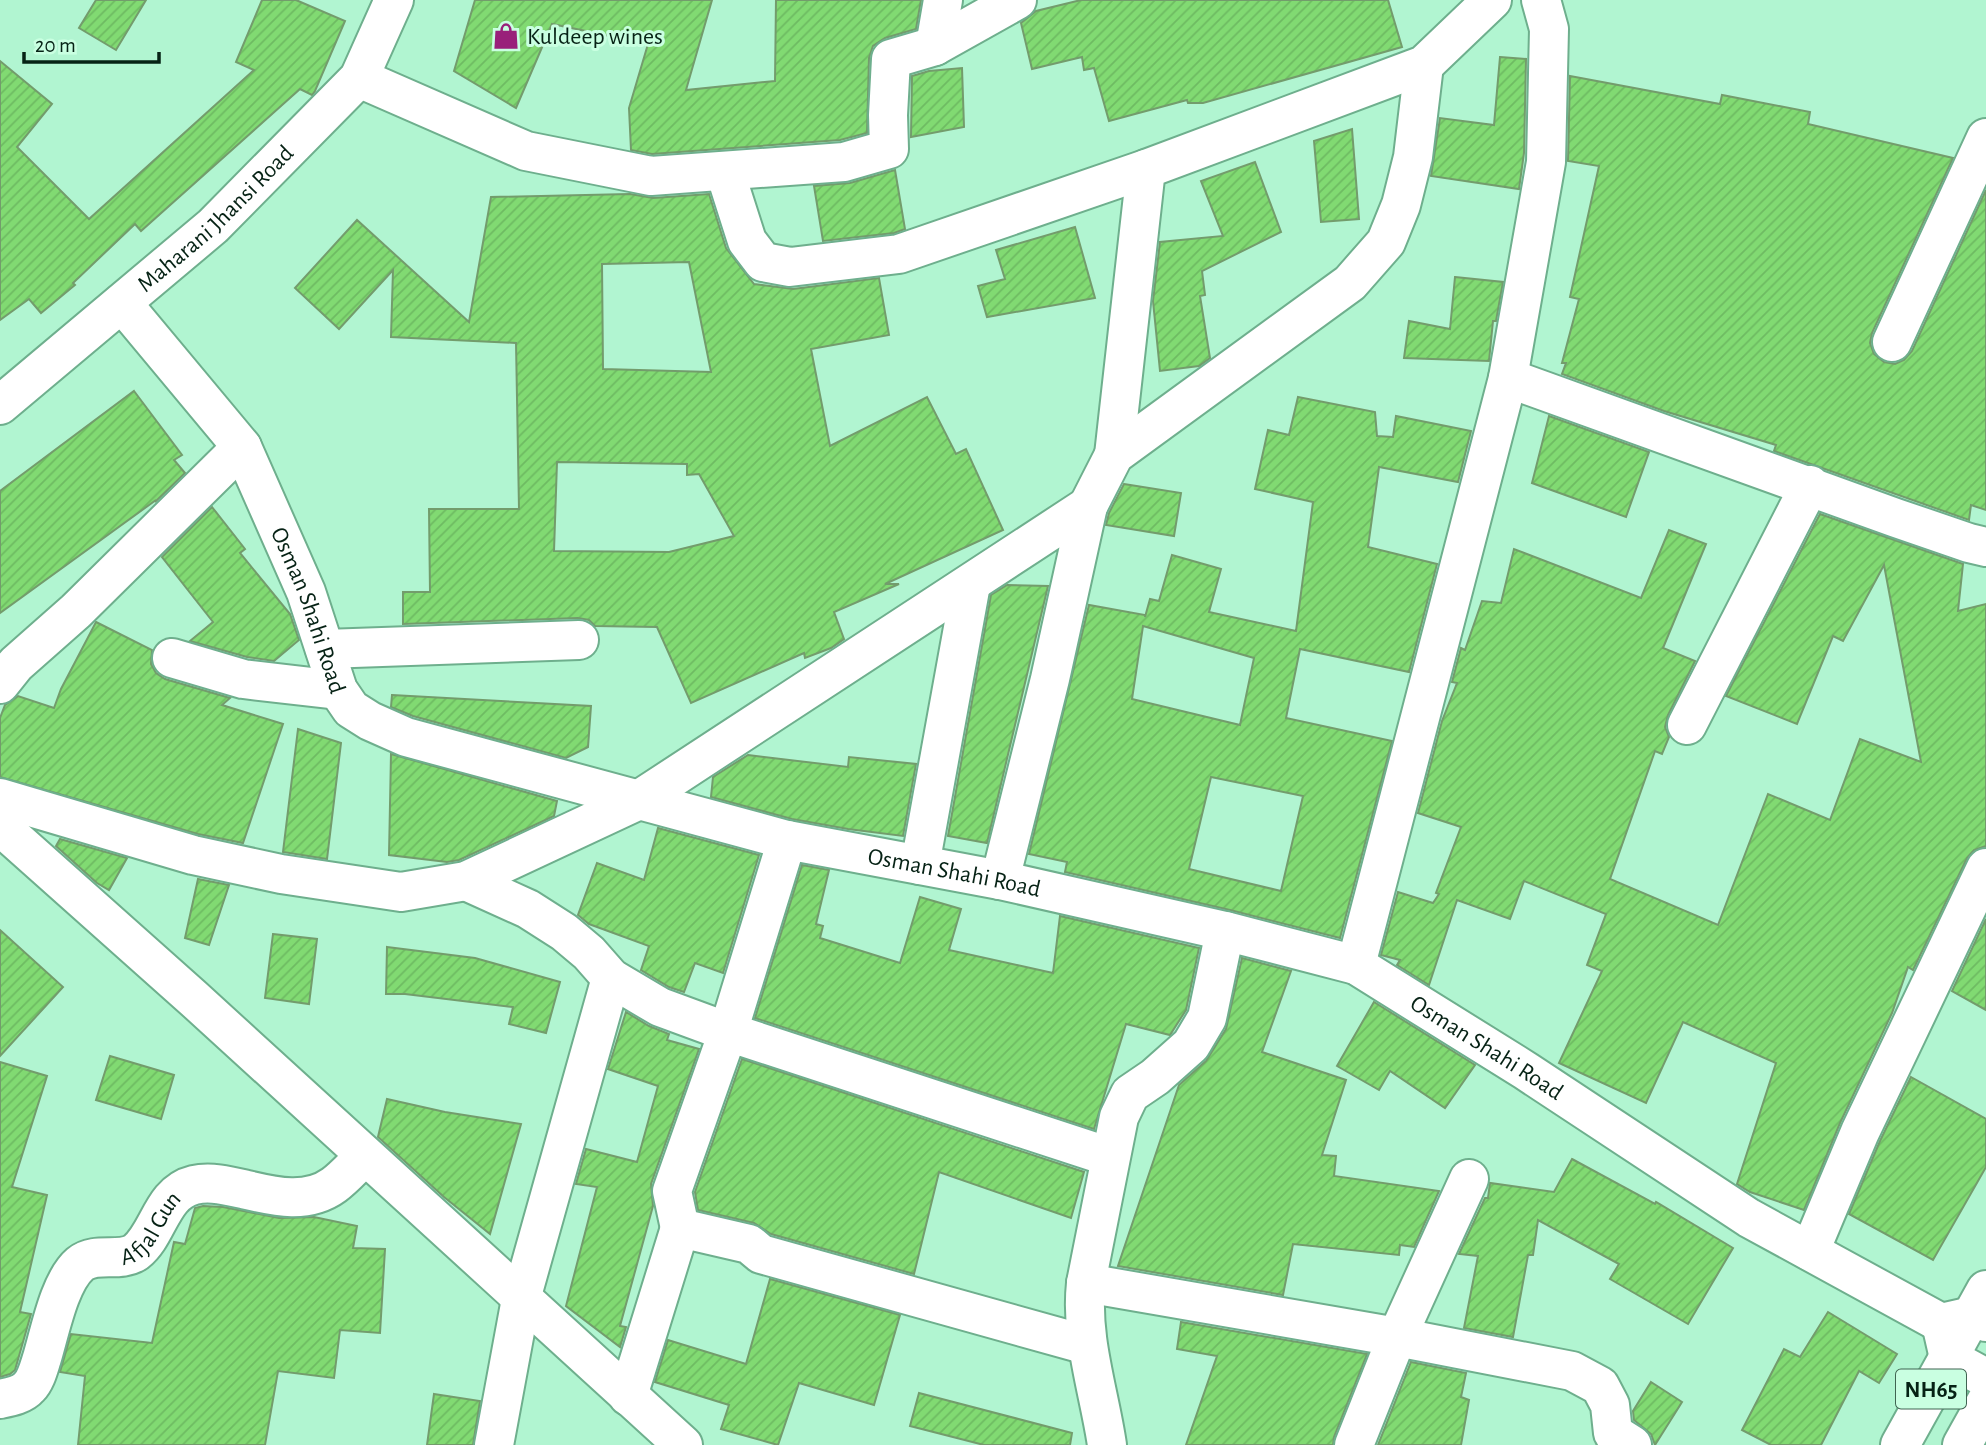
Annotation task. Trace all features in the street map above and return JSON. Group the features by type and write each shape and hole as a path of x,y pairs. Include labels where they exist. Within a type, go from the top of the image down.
{"main road":[{"name":"Maharani Jhansi Road","path":"0,405 213,226 359,78 394,0"},
{"path":"935,46 943,0"},
{"path":"359,78 526,151 651,176 844,162 889,149 891,59 935,46 1017,0"},
{"path":"725,172 747,241 763,261 790,267 899,254 1146,169 1424,65 1492,0"},
{"path":"1356,965 1508,377 1546,162 1549,29 1541,0"},
{"path":"1114,455 1350,283 1386,242 1401,205 1413,157 1424,65"},
{"path":"1892,342 1986,138"},
{"path":"1000,880 1050,679 1088,506 1114,455 1146,169"},
{"name":"Osman Shahi Road","path":"122,303 242,447 306,592 338,690 351,709 370,721 406,737 786,839 1000,880 1225,931 1356,965 1526,1071 1749,1218 1810,1251 1967,1322 1986,1378"},
{"path":"1508,377 1896,518 1986,547"},
{"path":"0,684 16,664 76,611 242,447"},
{"path":"1687,725 1810,485"},
{"path":"0,798 193,855 281,874 401,892 466,881 637,801 1088,506"},
{"path":"919,865 971,584"},
{"path":"325,649 579,640"},
{"path":"172,658 243,679 338,690"},
{"path":"0,826 683,1445"},
{"path":"628,1396 680,1228 672,1191 728,1032 786,839"},
{"path":"1810,1251 1860,1132 1986,868"},
{"path":"466,881 528,909 564,932 589,953 611,978 660,1007 728,1032 1110,1157"},
{"path":"1107,1445 1101,1402 1087,1345 1083,1304 1119,1117 1130,1094 1155,1077 1191,1045 1207,1018 1225,931"},
{"path":"494,1445 521,1298 611,978"},
{"name":"Afjal Gun","path":"0,1399 19,1394 29,1387 37,1374 62,1293 80,1264 90,1258 129,1255 137,1251 150,1235 162,1209 185,1188 195,1185 225,1185 265,1195 300,1198 334,1185 365,1156"},
{"path":"1354,1445 1397,1337 1469,1179"},
{"path":"680,1228 749,1244 761,1254 1087,1345"},
{"path":"1086,1283 1397,1337 1572,1371 1600,1386 1610,1405 1613,1433 1632,1445"},
{"name":"NH65","path":"1899,1445 1967,1322"},
{"name":"NH65","path":"1962,1445 1986,1402"}],"building":[{"path":"96,0 146,0 116,50 79,28"},
{"path":"262,0 296,0 345,21 312,95 300,89 141,231 135,224 73,283 75,285 41,313 29,299 0,320 0,61 52,104 17,147 89,219 254,70 236,62"},
{"path":"475,0 712,0 686,90 775,81 776,0 921,0 916,29 885,38 873,46 869,58 867,133 840,140 652,154 631,150 629,108 648,44 552,24 516,108 454,71"},
{"path":"1081,0 1388,0 1402,47 1203,103 1188,103 1187,100 1109,121 1094,68 1084,70 1082,57 1032,69 1021,23 1036,11"},
{"path":"1500,57 1526,59 1524,153 1519,189 1431,176 1440,118 1494,125"},
{"path":"962,68 964,127 911,137 912,76 929,71"},
{"path":"1570,76 1720,104 1722,95 1810,112 1808,124 1953,158 1872,333 1870,343 1874,354 1884,362 1895,364 1904,360 1912,351 1986,190 1986,510 1971,505 1969,520 1774,451 1776,445 1664,411 1562,374 1566,363 1562,363 1579,299 1570,297 1599,166 1568,161"},
{"path":"1352,129 1359,219 1321,222 1314,141"},
{"path":"1255,162 1281,232 1202,271 1205,295 1200,296 1210,358 1199,366 1160,371 1153,301 1160,242 1223,236 1201,181"},
{"path":"895,170 905,229 894,233 823,241 814,186 850,183"},
{"path":"630,194 653,198 709,194 726,248 754,284 793,289 879,278 889,335 811,349 830,446 927,397 956,454 966,449 1003,530 885,584 899,584 834,612 844,639 831,648 805,658 804,653 691,703 657,627 595,626 589,620 578,618 403,624 403,592 430,592 429,509 519,509 516,343 391,337 393,270 339,329 295,288 357,220 469,322 491,197","holes":["689,262 711,372 603,369 602,264","557,462 687,464 687,475 699,474 734,536 669,552 554,551"]},
{"path":"1075,227 1095,298 987,317 978,286 1005,279 996,250"},
{"path":"1455,277 1503,282 1496,321 1493,321 1489,361 1404,358 1409,321 1450,329"},
{"path":"134,391 182,455 174,460 185,473 155,502 156,500 0,613 0,491"},
{"path":"1298,397 1375,412 1377,436 1393,437 1396,416 1471,431 1458,482 1379,467 1368,547 1437,564 1409,672 1300,649 1286,718 1392,741 1340,938 1065,872 1067,862 1029,854 1089,605 1145,617 1150,599 1159,601 1172,555 1221,569 1209,612 1296,631 1313,502 1255,489 1268,430 1289,435","holes":["1143,626 1254,658 1240,725 1132,699","1211,777 1303,796 1281,891 1189,869"]},
{"path":"1549,416 1649,452 1626,517 1532,483"},
{"path":"1124,484 1181,493 1174,536 1106,525"},
{"path":"212,507 245,549 240,553 290,614 299,640 274,661 247,657 190,641 213,622 162,557"},
{"path":"1820,514 1963,564 1958,611 1986,604 1986,846 1974,850 1967,858 1913,970 1908,967 1892,1013 1840,1123 1804,1210 1750,1192 1737,1184 1776,1063 1683,1022 1646,1103 1559,1063 1602,971 1587,965 1606,914 1524,881 1510,919 1457,900 1429,985 1397,965 1400,960 1381,955 1398,892 1433,903 1439,894 1436,893 1461,827 1418,813 1442,721 1457,683 1452,682 1461,648 1465,650 1482,601 1501,603 1514,549 1641,598 1669,530 1706,544 1663,648 1695,661 1668,715 1665,727 1669,737 1662,754 1655,751 1610,879 1718,925 1768,794 1830,820 1860,739 1921,762 1884,565 1843,641 1833,636 1797,724 1726,696"},
{"path":"1007,585 1048,586 987,843 948,836 991,595"},
{"path":"96,622 152,650 151,664 156,673 165,679 230,698 222,705 283,724 243,843 198,834 0,777 0,718 5,705 18,696 54,708"},
{"path":"392,695 591,706 588,747 566,758 413,716 391,707"},
{"path":"298,729 341,743 327,859 283,852"},
{"path":"391,754 557,801 554,816 459,860 447,862 389,855"},
{"path":"748,755 848,767 849,757 916,764 903,836 792,819 711,797 713,777"},
{"path":"658,828 759,855 723,973 695,963 684,992 669,987 641,970 649,946 589,924 578,915 597,863 644,880"},
{"path":"60,839 127,858 109,890 97,883 56,846"},
{"path":"802,865 829,870 816,924 823,926 820,938 900,963 920,897 961,909 949,950 1053,973 1060,916 1199,948 1186,1010 1170,1035 1126,1024 1094,1129 755,1018"},
{"path":"198,879 229,885 209,945 185,938"},
{"path":"1986,919 1986,1010 1952,991"},
{"path":"0,930 63,987 0,1056"},
{"path":"273,934 317,939 309,1004 265,998"},
{"path":"387,947 475,958 560,982 546,1033 509,1024 513,1007 386,994"},
{"path":"1242,958 1291,971 1262,1052 1346,1080 1322,1155 1336,1156 1334,1176 1439,1191 1414,1247 1400,1245 1399,1255 1293,1244 1283,1295 1118,1266 1179,1085 1206,1061 1226,1029"},
{"path":"1374,1002 1475,1065 1445,1108 1390,1071 1379,1090 1337,1066"},
{"path":"626,1012 669,1034 667,1040 699,1049 651,1184 653,1206 620,1326 626,1327 620,1347 566,1306 597,1187 576,1184 586,1149 637,1162 658,1086 608,1069"},
{"path":"110,1056 174,1075 161,1119 96,1100"},
{"path":"742,1059 1084,1172 1071,1218 939,1172 914,1274 771,1234 754,1223 698,1210 695,1192"},
{"path":"0,1062 47,1076 12,1187 47,1195 20,1312 31,1314 15,1370 0,1377"},
{"path":"1911,1077 1986,1119 1986,1167 1933,1260 1849,1214"},
{"path":"387,1099 445,1112 521,1124 490,1234 444,1197 378,1137"},
{"path":"1572,1159 1655,1204 1656,1202 1733,1248 1688,1324 1610,1279 1619,1264 1538,1220 1533,1255 1528,1255 1513,1337 1464,1328 1478,1256 1459,1254 1485,1198 1488,1198 1490,1183 1554,1192"},
{"path":"223,1207 279,1218 314,1217 357,1226 353,1248 385,1249 380,1333 340,1330 334,1378 278,1371 265,1445 78,1445 85,1376 60,1372 71,1334 152,1343 174,1242 185,1244 195,1208"},
{"path":"770,1279 900,1315 874,1405 799,1383 778,1445 721,1429 729,1405 655,1382 668,1340 746,1364"},
{"path":"1828,1312 1897,1354 1879,1383 1859,1371 1821,1445 1771,1445 1742,1430 1784,1349 1800,1357"},
{"path":"1181,1322 1367,1354 1333,1445 1186,1445 1217,1356 1177,1349"},
{"path":"1411,1362 1466,1373 1461,1397 1469,1400 1461,1445 1378,1445"},
{"path":"1651,1382 1682,1402 1655,1445 1651,1434 1634,1420 1633,1411"},
{"path":"919,1393 1072,1433 1070,1445 984,1445 910,1426"},
{"path":"434,1394 480,1401 473,1445 427,1445"}],"place":[{"name":"Kuldeep wines","path":"506,36"}]}
